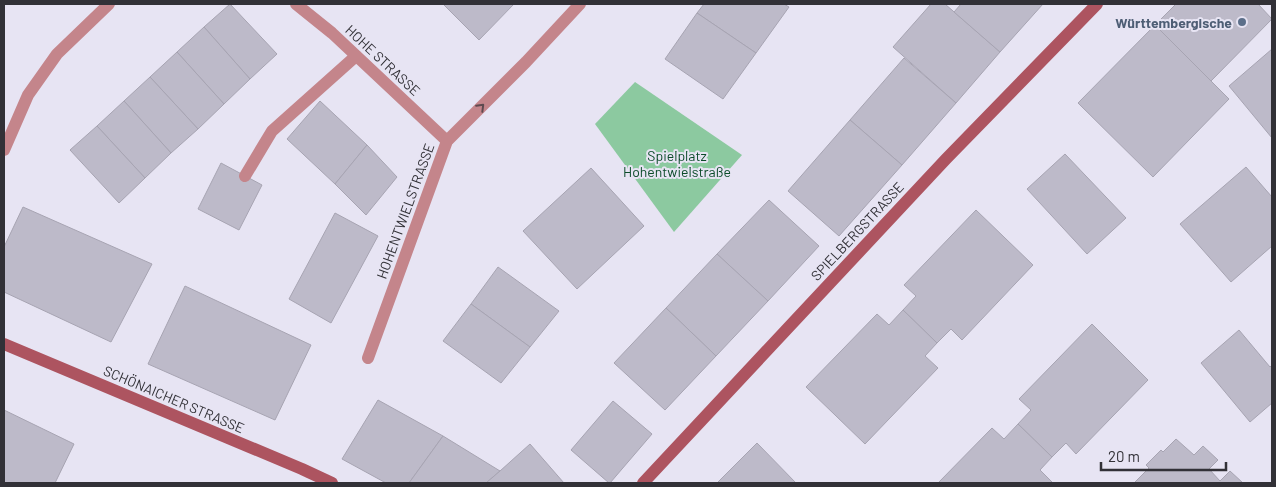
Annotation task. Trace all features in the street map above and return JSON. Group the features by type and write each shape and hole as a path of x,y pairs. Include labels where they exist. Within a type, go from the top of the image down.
{"street":[{"path":"4,150 28,95 52,60 109,4"},
{"name":"HOHE STRASSE","path":"296,4 332,33 446,141"},
{"name":"HOHENTWIELSTRASSE","path":"368,358 446,141 526,62 580,4"},
{"name":"SPIELBERGSTRASSE","path":"643,483 946,159 1097,4"},
{"path":"245,176 272,131 356,56"},
{"name":"SCHÖNAICHER STRASSE","path":"4,344 332,483"}],"green space":[{"name":"Spielplatz Hohentwielstraße","path":"635,82 742,155 674,232 595,124"}],"building":[{"path":"230,4 277,54 250,79 204,27"},
{"path":"443,4 514,4 479,40"},
{"path":"704,4 784,4 789,7 756,53 697,13"},
{"path":"931,4 945,4 1000,52 956,103 893,47"},
{"path":"961,4 1043,4 1000,52 954,12"},
{"path":"1176,4 1258,4 1272,19 1211,81 1155,25"},
{"path":"697,13 756,53 723,99 665,59"},
{"path":"1155,25 1229,99 1153,177 1078,103"},
{"path":"204,27 250,79 224,104 177,52"},
{"path":"1272,49 1272,138 1229,86"},
{"path":"177,52 224,104 198,129 150,77"},
{"path":"904,58 956,103 902,165 850,120"},
{"path":"150,77 198,129 171,153 124,101"},
{"path":"124,101 171,153 145,178 97,126"},
{"path":"320,101 367,145 335,184 287,139"},
{"path":"850,120 902,165 839,236 788,191"},
{"path":"97,126 145,178 119,203 70,150"},
{"path":"367,145 397,177 366,215 335,184"},
{"path":"1065,154 1126,218 1087,254 1027,189"},
{"path":"221,163 262,185 239,230 198,209"},
{"path":"1246,167 1272,197 1272,246 1231,282 1180,224"},
{"path":"591,168 644,226 577,289 523,231"},
{"path":"769,200 819,246 768,301 717,254"},
{"path":"23,207 152,264 111,342 4,292 4,247"},
{"path":"976,210 1033,265 962,340 951,329 937,343 903,310 916,296 904,285"},
{"path":"335,213 378,236 331,323 289,299"},
{"path":"717,254 768,301 716,356 666,308"},
{"path":"498,267 559,311 530,347 471,304"},
{"path":"185,286 311,345 275,420 148,364"},
{"path":"471,304 530,347 501,383 443,341"},
{"path":"666,308 716,356 665,410 614,363"},
{"path":"903,310 937,343 925,356 938,368 865,444 806,387 877,314 889,325"},
{"path":"1092,324 1148,380 1076,454 1066,443 1052,457 1018,424 1031,410 1019,399"},
{"path":"1239,330 1270,367 1272,365 1272,403 1250,422 1201,363"},
{"path":"378,400 443,436 409,483 386,483 342,459"},
{"path":"613,401 652,434 609,483 571,450"},
{"path":"4,410 74,444 55,483 4,483"},
{"path":"1018,424 1052,457 1040,470 1051,483 938,483 992,428 1004,439"},
{"path":"443,436 500,471 486,483 409,483"},
{"path":"1176,439 1194,455 1203,446 1218,460 1209,469 1220,481 1230,471 1243,483 1134,483 1149,468 1146,465 1161,450 1163,452"},
{"path":"757,443 796,483 717,483"},
{"path":"530,444 564,483 486,483 500,471"}],"place":[{"name":"Württembergische","path":"1242,22"}]}
